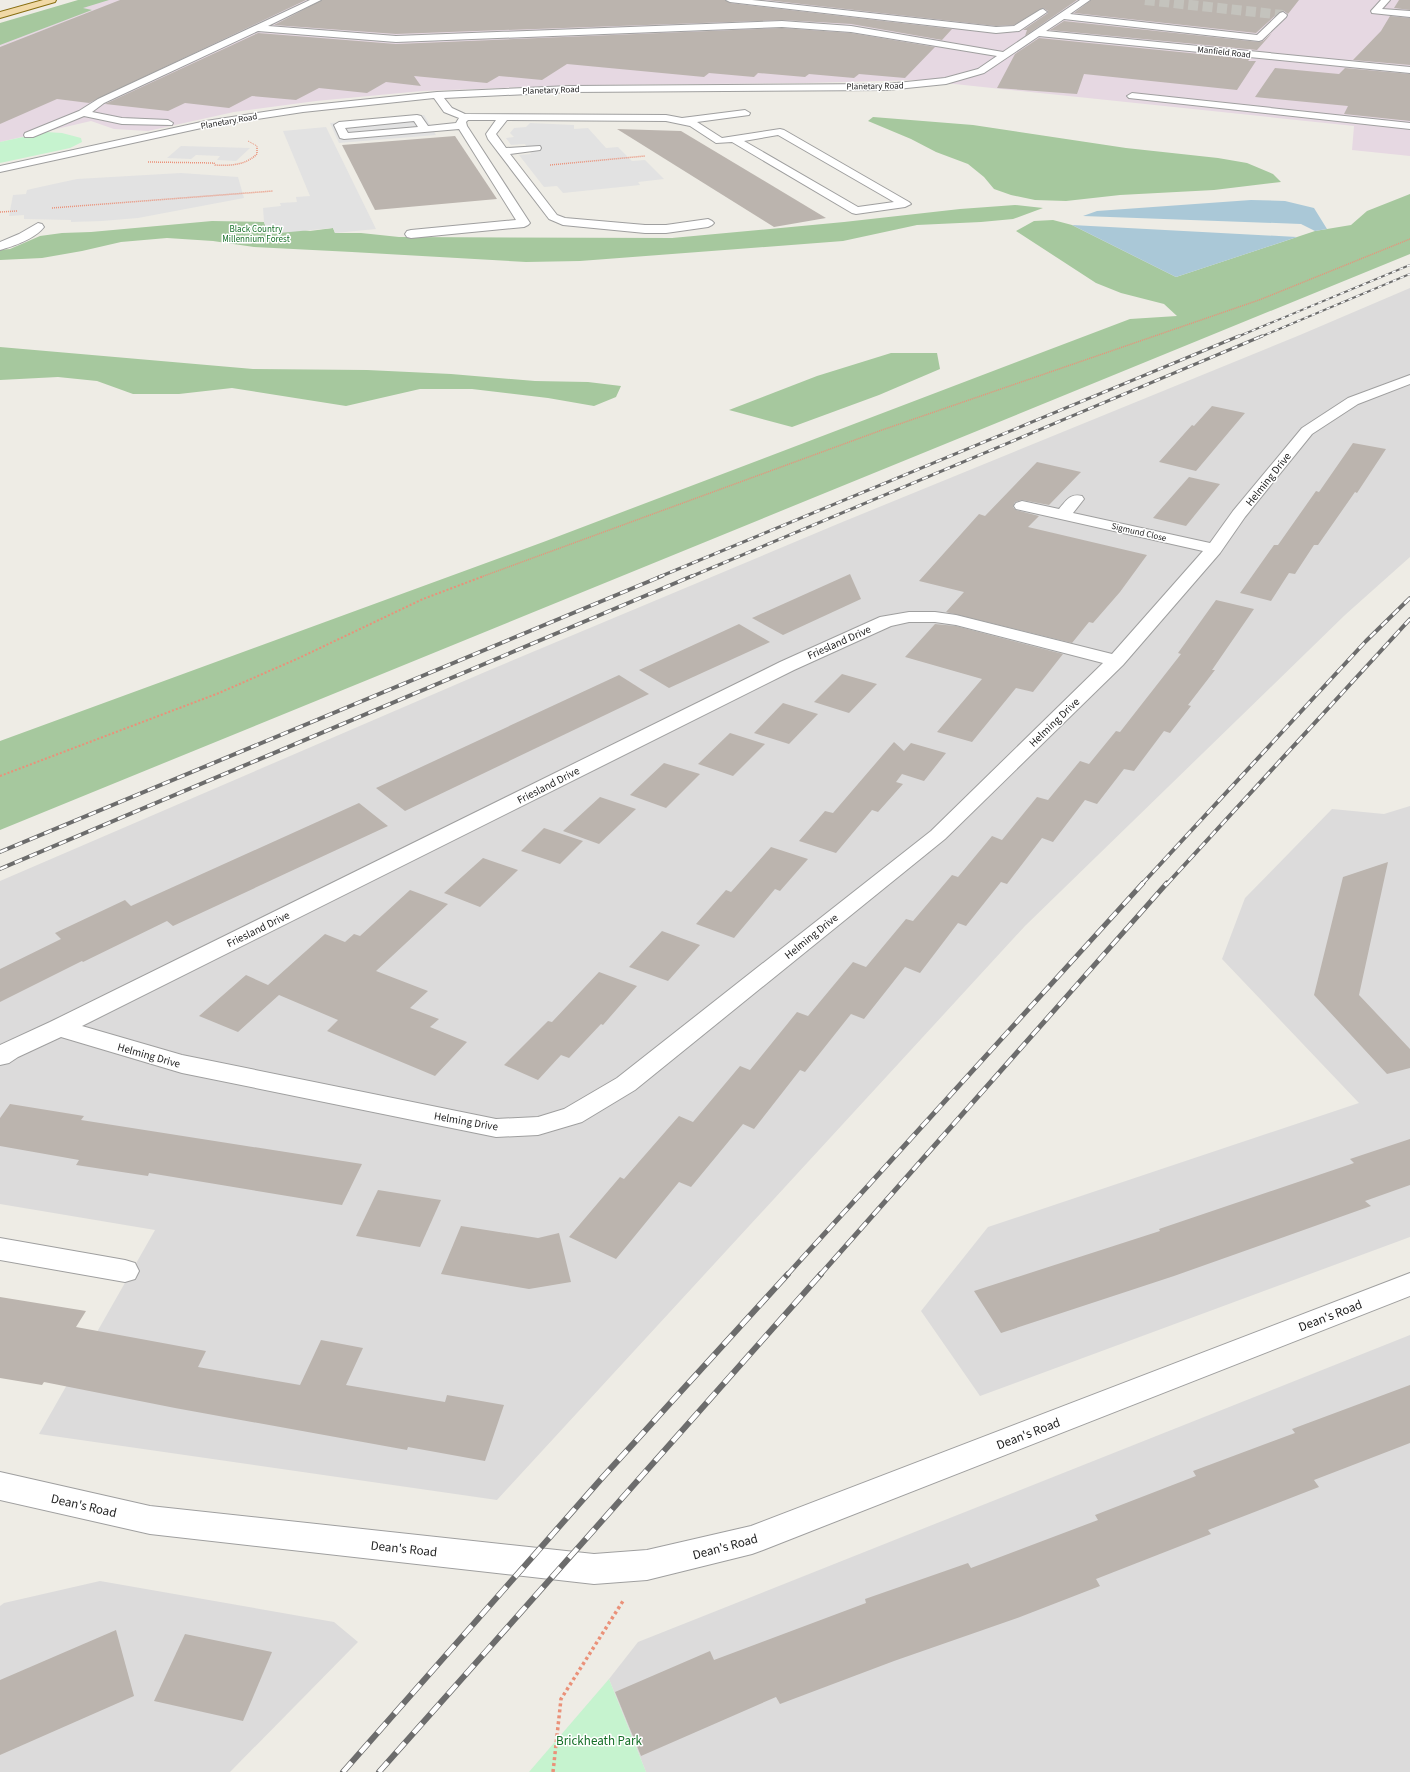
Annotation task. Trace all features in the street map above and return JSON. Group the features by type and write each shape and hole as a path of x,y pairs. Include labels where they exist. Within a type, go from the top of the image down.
{"main road":[{"path":"0,15 52,0"}],"street":[{"path":"29,135 64,122 83,113 101,101 317,0"},
{"path":"730,0 1006,30 1016,29 1050,8"},
{"name":"Planetary Road","path":"0,169 120,142 265,115 336,105 437,95 570,89 905,86 964,77 982,71 1086,0"},
{"path":"1386,0 1375,11 1410,14"},
{"path":"865,15 877,8"},
{"path":"1062,16 1259,38 1284,15"},
{"path":"258,28 396,40 720,25 782,24 851,29 1006,55"},
{"name":"Manfield Road","path":"1037,34 1410,70"},
{"path":"1271,65 1410,79"},
{"path":"411,234 524,223 463,122 447,110 437,95"},
{"path":"1132,96 1410,126"},
{"path":"83,113 122,121 164,123 191,119"},
{"path":"425,129 417,118 339,125 344,136 425,129 463,122 503,118 657,117 684,121 745,113"},
{"path":"503,118 491,134 493,139 553,217 563,221 645,229 666,229 708,223"},
{"path":"684,121 720,141 780,132 905,204 856,211 734,139"},
{"path":"64,122 78,125"},
{"path":"106,135 120,142"},
{"path":"503,152 536,148"},
{"path":"0,246 23,237 38,227"},
{"name":"Helming Drive","path":"59,1028 182,1064 496,1128 538,1126 573,1116 626,1084 938,835 1116,661 1214,549 1239,514 1307,431 1353,401 1410,379"},
{"path":"1063,515 1076,499"},
{"name":"Sigmund Close","path":"1022,506 1214,549"},
{"name":"Friesland Drive","path":"0,1057 9,1051 59,1028 786,666 886,621 909,617 936,617 956,620 1116,661"},
{"path":"0,1249 125,1271"},
{"name":"Dean's Road","path":"0,1486 150,1520 594,1569 647,1565 752,1540 1410,1284"}],"path":[{"path":"143,162 202,162 224,166 240,164 251,160 259,151 257,146 246,140"},
{"path":"550,166 645,156"},
{"path":"50,208 273,191"},
{"path":"0,212 21,210"},
{"path":"0,776 219,693 299,658 423,599 882,430 1259,300 1410,239"},
{"path":"553,1772 561,1699 647,1565"}],"shaded area":[{"path":"93,0 1410,0 1410,156 1352,150 1354,126 917,80 805,83 587,85 422,91 316,101 234,112 148,131 114,129 91,121 0,142 0,29"},
{"path":"424,115 436,135 339,143 330,123"},
{"path":"530,123 574,125 574,129 588,128 606,148 618,147 632,161 645,160 664,179 638,182 640,185 563,193 557,186 544,187 519,155 531,154 525,144 511,145 506,138 514,137 510,133 514,128 526,127"},
{"path":"326,127 376,229 335,233 333,228 268,234 264,222 263,208 281,206 280,203 297,202 296,197 310,196 283,131"},
{"path":"181,146 250,148 236,161 217,160 220,156 196,155 191,159 167,158"},
{"path":"181,173 238,177 244,198 138,218 102,221 71,222 71,220 24,219 24,215 9,216 13,195 26,194 27,190 77,179"},
{"path":"1410,288 1410,557 1345,615 1025,926 497,1500 39,1434 155,1230 0,1204 0,881 485,672 840,523 1300,335"},
{"path":"1410,806 1410,1237 980,1396 921,1311 988,1227 1359,1103 1222,959 1245,898 1332,809 1384,814"},
{"path":"1410,1335 1410,1772 646,1772 609,1679 638,1642"},
{"path":"100,1581 334,1622 358,1642 230,1772 0,1772 0,1606 4,1603"}],"green space":[{"path":"78,0 109,0 83,8 92,10 0,45 0,23"},
{"path":"873,117 973,125 1126,148 1218,158 1247,163 1273,174 1281,182 1214,190 1120,195 1066,201 1035,200 1011,195 994,189 984,177 968,164 936,152 911,139 868,121"},
{"path":"46,132 62,133 81,138 82,142 70,148 0,163 0,142"},
{"path":"1410,194 1410,254 0,830 0,741 546,541 1130,319 1177,316 1164,304 1121,293 1096,283 1016,231 1034,221 1053,220 1072,225 1176,277 1315,231 1351,225 1367,211"},
{"name":"Black Country Millennium Forest","path":"1015,205 1043,208 1013,219 917,225 843,241 580,261 526,262 254,247 213,241 167,238 121,242 42,258 0,260 0,250 10,249 40,236 212,221 264,222 265,225 310,231 333,228 335,233 361,233 399,237 672,238 844,222 960,209"},
{"path":"0,347 253,369 367,370 451,374 535,381 588,382 621,386 616,397 594,406 548,398 472,389 420,389 346,406 232,388 179,394 133,394 97,381 58,377 0,380"},
{"path":"891,353 937,353 940,369 879,395 792,427 729,410 817,376"},
{"name":"Brickheath Park","path":"609,1679 646,1772 529,1772"}],"water":[{"path":"1251,200 1285,201 1314,208 1327,229 1315,231 1301,224 1083,216 1097,211"},
{"path":"1072,225 1297,237 1176,277"}],"building":[{"path":"120,0 306,0 89,103 57,99 0,124 0,47"},
{"path":"322,0 725,0 730,3 952,29 942,40 851,24 782,20 396,34 274,25"},
{"path":"766,0 1077,0 1025,36 1027,30 1023,30 1048,13 1048,11 1043,8 1014,25 996,26"},
{"path":"1091,0 1299,0 1288,14 1284,11 1279,12 1256,33 1074,13"},
{"path":"1399,0 1410,0 1410,10 1394,8"},
{"path":"1390,16 1410,18 1410,65 1353,60 1381,31"},
{"path":"1064,21 1259,42 1263,41 1272,33 1257,50 1050,30"},
{"path":"782,28 851,33 935,47 905,78 859,74 854,78 809,74 805,77 758,73 754,77 709,73 704,77 567,64 542,80 499,76 487,83 414,76 421,86 386,82 367,93 319,88 296,100 252,96 229,108 185,103 168,111 105,104 258,33 396,44"},
{"path":"1039,38 1250,59 1248,61 1256,61 1237,90 1084,74 1077,94 997,88 1015,54"},
{"path":"1275,68 1339,74 1345,68 1410,74 1410,121 1344,114 1348,106 1255,97"},
{"path":"617,129 681,131 826,218 774,227"},
{"path":"455,136 497,199 375,210 342,145"},
{"path":"1212,406 1245,413 1196,471 1159,462 1192,425 1194,426"},
{"path":"1353,443 1386,449 1357,493 1355,492 1318,545 1314,545 1295,574 1289,573 1271,601 1240,593 1274,545 1278,545 1316,491 1319,492"},
{"path":"1037,462 1081,472 1049,505 1022,500 1015,502 1013,507 1016,510 1039,516 1028,527 1147,555 1120,592 1093,623 1089,622 1072,643 946,612 964,592 919,581 979,514 985,516"},
{"path":"1189,477 1220,484 1186,526 1153,518"},
{"path":"850,574 861,599 783,635 752,618"},
{"path":"1216,600 1254,609 1212,670 1215,670 1188,705 1191,706 1170,733 1164,731 1134,771 1124,769 1097,804 1085,800 1053,842 1042,838 1007,884 1001,882 966,926 958,923 920,973 905,967 864,1019 851,1014 805,1072 800,1070 754,1129 743,1124 691,1187 679,1182 616,1259 569,1237 620,1177 624,1179 679,1116 693,1122 740,1066 750,1070 797,1012 808,1016 853,962 866,967 906,919 913,921 952,875 958,877 992,836 1002,840 1037,797 1048,800 1080,761 1089,764 1116,731 1120,732 1181,654 1178,653"},
{"path":"739,624 770,642 669,688 639,670"},
{"path":"935,624 956,626 1063,654 1033,692 1016,688 972,742 937,732 982,679 905,657"},
{"path":"842,674 877,684 849,713 814,702"},
{"path":"619,675 649,694 405,811 376,788"},
{"path":"783,703 818,714 789,744 754,733"},
{"path":"730,733 765,744 733,776 698,764"},
{"path":"894,742 904,751 911,743 946,753 924,781 902,774 896,782 903,784 878,812 872,810 836,853 799,841 825,811 833,813"},
{"path":"664,763 700,774 666,808 630,795"},
{"path":"600,797 636,809 599,844 563,831"},
{"path":"359,803 388,826 173,926 167,921 0,1002 0,969 61,939 55,933 125,900 131,906"},
{"path":"544,828 583,841 560,864 521,851"},
{"path":"771,847 808,859 780,891 775,889 734,938 696,924 726,890 731,892"},
{"path":"483,858 518,870 480,907 444,893"},
{"path":"1388,862 1359,995 1410,1049 1410,1068 1387,1074 1314,995 1343,877"},
{"path":"410,890 448,904 376,971 428,991 410,1008 439,1019 430,1027 467,1042 435,1076 327,1031 338,1020 279,995 238,1032 199,1016 246,975 268,985 325,934 345,942 354,934 360,936"},
{"path":"662,931 700,945 668,981 629,967"},
{"path":"599,972 637,986 603,1025 601,1024 569,1058 561,1055 538,1080 504,1065 548,1021 552,1022"},
{"path":"10,1104 84,1116 81,1120 362,1164 342,1205 149,1173 148,1176 76,1165 79,1160 0,1146 0,1118"},
{"path":"1410,1139 1410,1185 1365,1201 1371,1206 1174,1276 1001,1333 974,1291 1160,1231 1159,1229 1354,1163 1350,1159"},
{"path":"378,1190 441,1200 420,1247 356,1236"},
{"path":"461,1226 538,1238 559,1233 571,1282 529,1289 441,1274"},
{"path":"0,1297 86,1311 76,1327 206,1351 198,1367 300,1385 321,1340 363,1348 346,1385 445,1402 447,1395 504,1405 485,1461 408,1447 407,1450 175,1408 44,1382 42,1385 0,1378"},
{"path":"1410,1385 1410,1443 1314,1480 1319,1487 1208,1530 1211,1534 1096,1579 1100,1586 1020,1617 894,1661 780,1704 776,1697 641,1756 615,1692 710,1651 714,1660 866,1603 865,1599 968,1563 971,1568 1098,1520 1095,1515 1196,1476 1193,1471 1295,1433 1292,1429"},
{"path":"116,1630 134,1696 0,1755 0,1680"},
{"path":"185,1634 272,1652 243,1721 154,1701"}],"tunnel":[{"path":"1145,0 1283,15"}],"railway":[{"path":"1237,337 1410,265"},
{"path":"1260,337 1410,274"},
{"path":"659,577 1239,336"},
{"path":"690,577 1262,336"},
{"path":"0,852 662,576"},
{"path":"0,869 692,576"},
{"path":"1142,884 1366,641 1410,598"},
{"path":"1167,884 1410,619"},
{"path":"787,1275 1143,883"},
{"path":"820,1275 1167,883"},
{"path":"343,1772 602,1478 788,1274"},
{"path":"379,1772 821,1274"}]}
